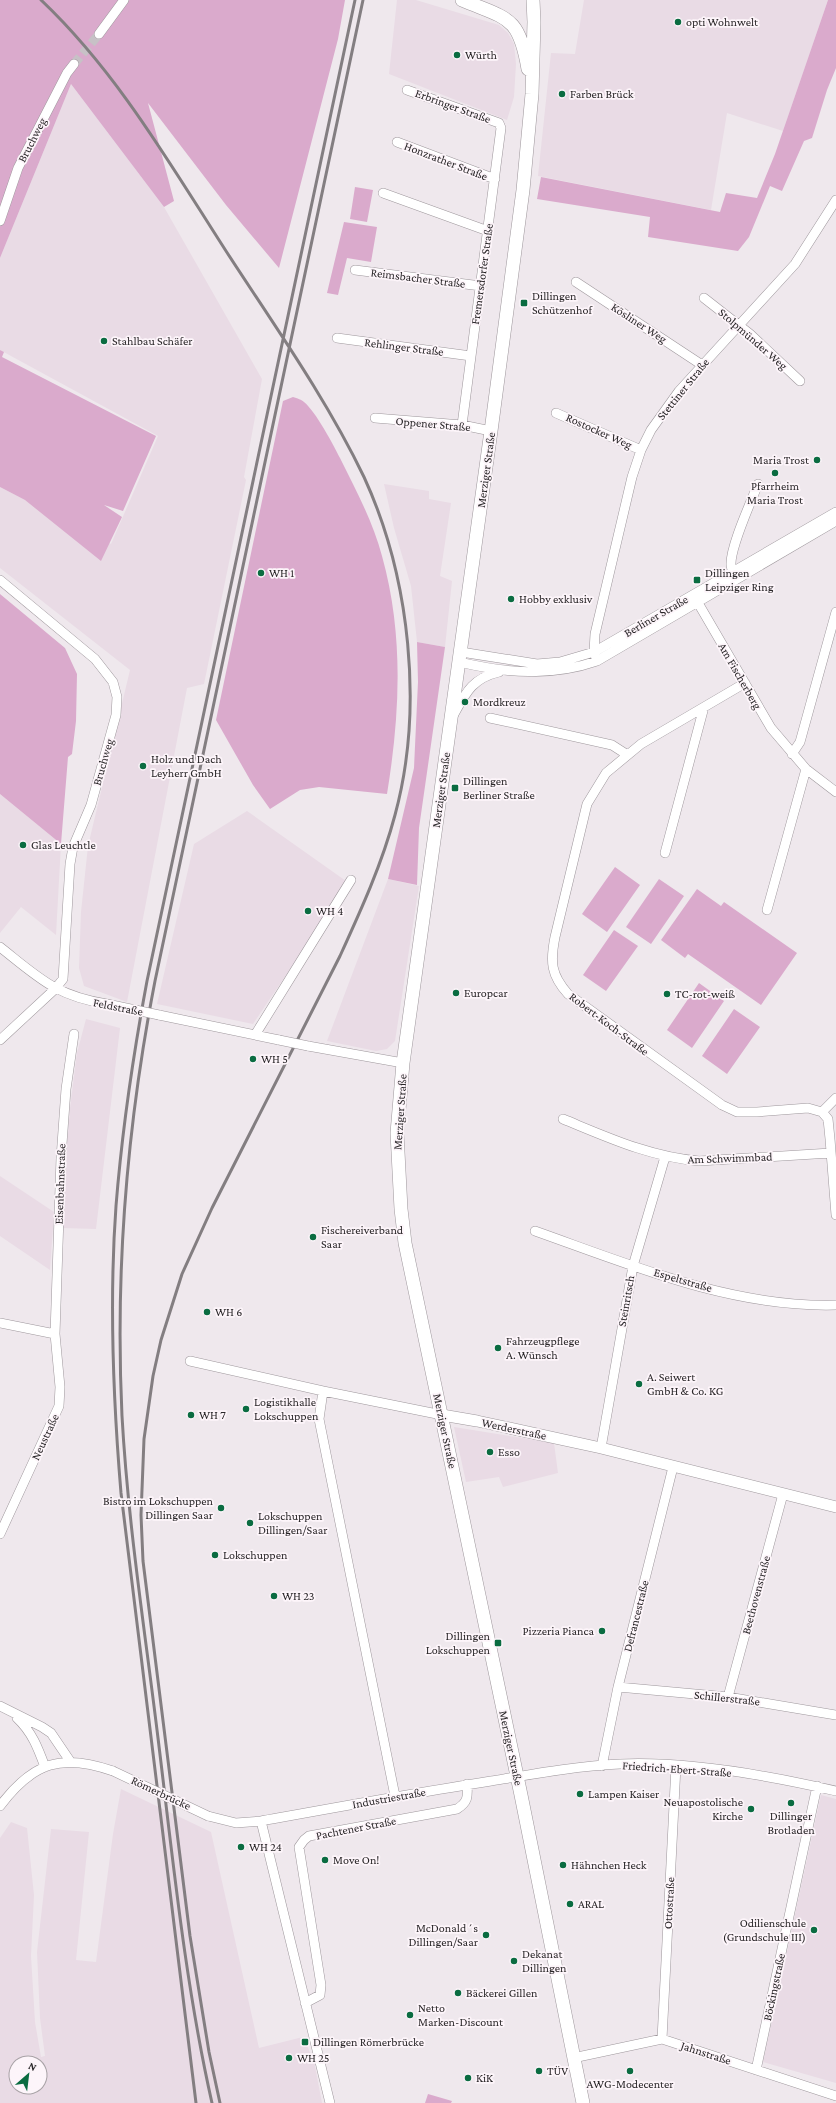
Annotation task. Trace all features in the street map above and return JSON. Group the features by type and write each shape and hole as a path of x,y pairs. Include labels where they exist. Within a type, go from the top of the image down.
{"main road":[{"path":"462,0 508,20 514,26 523,45 532,94"},
{"path":"532,94 534,22 533,0"},
{"path":"534,22 540,0"},
{"name":"Merziger Straße","path":"532,94 521,205 452,718 403,1063 397,1133 401,1209 405,1243 517,1777 583,2103"}],"street":[{"path":"99,34 124,0"},
{"name":"Bruchweg","path":"0,222 18,168 67,72 74,64"},
{"name":"Erbringer Straße","path":"407,90 499,123"},
{"name":"Fremersdorfer Straße","path":"462,425 495,179 501,128 499,123"},
{"name":"Honzrather Straße","path":"397,142 495,179"},
{"path":"383,194 488,231"},
{"name":"Stettiner Straße","path":"597,661 594,652 595,634 624,507 641,450 661,414 702,365 795,264 836,200"},
{"name":"Reimsbacher Straße","path":"355,270 481,286"},
{"name":"Kösliner Weg","path":"576,282 702,365"},
{"name":"Stolpmünder Weg","path":"704,298 739,325 800,381"},
{"name":"Rehlinger Straße","path":"337,338 471,356"},
{"name":"Rostocker Weg","path":"556,413 641,450"},
{"name":"Oppener Straße","path":"375,418 462,425 491,431"},
{"path":"734,575 731,566 732,557 738,535 758,484"},
{"name":"Berliner Straße","path":"460,657 505,670 537,673 560,671 597,661 695,598 836,512"},
{"name":"Berliner Straße","path":"734,575 836,521"},
{"name":"Bruchweg","path":"0,580 95,660 113,682 117,697 116,715 91,805 73,847 70,864 63,979 55,989"},
{"name":"Berliner Straße","path":"460,657 537,664 560,662 594,652 695,598"},
{"name":"Am Fischerberg","path":"695,598 771,728 806,769 836,792"},
{"path":"792,754 800,742 836,612"},
{"name":"Berliner Straße","path":"452,718 463,697 478,680 505,670"},
{"name":"Robert-Koch-Straße","path":"745,683 626,754 606,773 597,786 587,804 581,825 552,952 554,976 568,994 592,1013 722,1105 738,1112 808,1108 822,1112"},
{"path":"665,853 704,707"},
{"path":"490,718 612,745 626,754"},
{"path":"766,910 806,769"},
{"path":"255,1035 351,880"},
{"name":"Feldstraße","path":"0,947 55,989 84,1000 383,1061 403,1063"},
{"path":"0,1040 55,989"},
{"name":"Eisenbahnstraße","path":"55,1334 61,1158 66,1088 74,1034"},
{"path":"836,1098 822,1112 828,1119 833,1139 831,1153 836,1215"},
{"name":"Am Schwimmbad","path":"563,1119 641,1150 665,1157 699,1161 831,1153"},
{"name":"Steinritsch","path":"601,1448 633,1266 665,1157"},
{"name":"Espeltstraße","path":"535,1230 633,1266 744,1296 813,1305 836,1305"},
{"path":"0,1323 55,1334"},
{"name":"Neustraße","path":"0,1534 59,1406 60,1387 55,1334"},
{"name":"Werderstraße","path":"190,1361 323,1391 477,1421 601,1448 836,1507"},
{"path":"323,1391 319,1419 395,1796"},
{"name":"Defrancestraße","path":"602,1766 618,1687 673,1467"},
{"name":"Beethovenstraße","path":"728,1697 783,1494"},
{"name":"Schillerstraße","path":"618,1687 728,1697 836,1715"},
{"path":"0,1706 42,1726 51,1733 70,1761 45,1767 26,1777 14,1788 0,1806"},
{"path":"10,1711 27,1726 36,1741 45,1767"},
{"name":"Römerbrücke","path":"70,1761 94,1764 114,1771 208,1816 236,1823 261,1821"},
{"name":"Friedrich-Ebert-Straße","path":"517,1777 602,1766 636,1764 676,1766 760,1776 817,1786 836,1791"},
{"name":"Ottostraße","path":"662,2039 676,1766"},
{"name":"Industriestraße","path":"261,1821 395,1796 517,1777"},
{"name":"Pachtener Straße","path":"305,2003 320,1996 321,1985 299,1847 304,1840 309,1836 457,1809 466,1804 468,1798 467,1784"},
{"name":"Böckingstraße","path":"756,2070 817,1786"},
{"path":"261,1821 330,2103"},
{"path":"573,2058 662,2039"},
{"name":"Jahnstraße","path":"662,2039 836,2096"}],"shaded area":[{"path":"0,0 345,0 338,39 279,268 226,205 148,103 174,201 164,207 71,84 0,258"},
{"path":"397,0 416,0 499,25 508,33 514,44 516,64 514,97 507,120 389,74"},
{"path":"584,0 828,0 783,131 727,113 711,210 538,176 551,53 575,54"},
{"path":"828,0 836,0 836,68 827,90 812,138 804,141 782,191 770,186 749,237 738,251 648,237 650,217 537,199 541,177 720,212 726,193 757,198 775,154"},
{"path":"71,84 164,207 262,379 244,477 246,480 204,684 187,688 127,1002 84,986 79,968 81,912 88,846 130,670 0,568 0,487 111,544 158,436 0,350 0,258"},
{"path":"355,187 373,190 367,222 350,219"},
{"path":"344,222 377,227 371,262 347,258 338,295 327,293"},
{"path":"0,350 4,352 2,357 156,436 123,511 104,505 122,517 101,561 25,500 0,487"},
{"path":"293,397 298,398 309,407 319,420 364,506 374,531 382,556 394,615 397,645 397,704 395,734 387,794 319,787 300,790 270,809 253,785 216,720 283,401"},
{"path":"384,484 429,491 429,499 451,503 440,576 452,581 445,647 417,642 411,586 394,528"},
{"path":"0,594 65,648 77,674 76,721 72,754 68,757 61,844 0,794"},
{"path":"417,642 445,647 419,828 417,885 388,879 414,768 418,682"},
{"path":"0,794 61,844 56,935 21,907 0,933"},
{"path":"247,811 346,881 322,922 253,1024 157,1004 194,844"},
{"path":"615,867 640,885 607,932 582,914"},
{"path":"388,879 419,886 395,1041 387,1049 376,1051 327,1041"},
{"path":"659,879 684,896 651,944 626,927"},
{"path":"697,889 721,906 724,902 797,953 761,1005 688,954 685,958 661,940"},
{"path":"614,930 638,946 606,991 583,975"},
{"path":"699,983 724,1001 692,1048 667,1030"},
{"path":"734,1009 760,1027 727,1074 702,1056"},
{"path":"86,1019 120,1028 96,1229 62,1228 62,1207 70,1108 77,1053"},
{"path":"0,1176 54,1212 50,1270 0,1236"},
{"path":"454,1427 554,1443 558,1473 503,1487 499,1477 466,1482"},
{"path":"121,1789 211,1832 259,2048 303,2037 314,2061 322,2103 0,2103 0,1838 11,1822 27,1828 34,1895 31,1956 35,2022 41,2055 8,2055 8,2095 48,2095 48,2055 45,2055 40,2018 37,1952 51,1829 89,1832 76,1960 96,1962 113,1834"},
{"name":"Odilienschule (Grundschule III)","path":"821,1795 836,1799 836,2083 763,2062"},
{"path":"428,2094 452,2101 451,2103 425,2103"}],"tunnel":[{"path":"74,64 99,34"}],"railway":[{"path":"41,0 94,57 141,120 299,362 333,419 364,477 380,516 392,557 402,600 408,643 410,687 409,731 404,774 390,833 363,904 340,956 212,1208 182,1274 161,1340 153,1376 144,1439 141,1515 143,1561 190,1936 209,2052 220,2103"},
{"path":"196,2103 121,1493 114,1386 112,1314 116,1206 128,1094 147,981 355,0"},
{"path":"212,2103 194,2012 180,1921 128,1497 122,1416 120,1361 120,1307 125,1198 137,1089 155,981 363,0"}],"place":[{"name":"opti Wohnwelt","path":"678,22"},
{"name":"Würth","path":"457,55"},
{"name":"Farben Brück","path":"562,94"},
{"name":"Dillingen Schützenhof","path":"524,303"},
{"name":"Stahlbau Schäfer","path":"104,341"},
{"name":"Maria Trost","path":"817,460"},
{"name":"Pfarrheim Maria Trost","path":"775,473"},
{"name":"WH 1","path":"261,573"},
{"name":"Dillingen Leipziger Ring","path":"697,580"},
{"name":"Hobby exklusiv","path":"511,599"},
{"name":"Mordkreuz","path":"465,702"},
{"name":"Holz und Dach Leyherr GmbH","path":"143,766"},
{"name":"Dillingen Berliner Straße","path":"455,788"},
{"name":"Glas Leuchtle","path":"23,845"},
{"name":"WH 4","path":"308,911"},
{"name":"Europcar","path":"456,993"},
{"name":"TC-rot-weiß","path":"667,994"},
{"name":"WH 5","path":"253,1059"},
{"name":"Fischereiverband Saar","path":"313,1237"},
{"name":"WH 6","path":"207,1312"},
{"name":"Fahrzeugpflege A. Wünsch","path":"498,1348"},
{"name":"A. Seiwert GmbH & Co. KG","path":"639,1384"},
{"name":"Logistikhalle Lokschuppen","path":"246,1409"},
{"name":"WH 7","path":"191,1415"},
{"name":"Esso","path":"490,1452"},
{"name":"Bistro im Lokschuppen Dillingen Saar","path":"221,1508"},
{"name":"Lokschuppen Dillingen/Saar","path":"250,1523"},
{"name":"Lokschuppen","path":"215,1555"},
{"name":"WH 23","path":"274,1596"},
{"name":"Pizzeria Pianca","path":"602,1631"},
{"name":"Dillingen Lokschuppen","path":"498,1643"},
{"name":"Lampen Kaiser","path":"580,1794"},
{"name":"Dillinger Brotladen","path":"791,1803"},
{"name":"Neuapostolische Kirche","path":"751,1809"},
{"name":"WH 24","path":"241,1847"},
{"name":"Move On!","path":"325,1860"},
{"name":"Hähnchen Heck","path":"563,1865"},
{"name":"ARAL","path":"570,1904"},
{"name":"Odilienschule (Grundschule III)","path":"814,1930"},
{"name":"McDonald´s Dillingen/Saar","path":"486,1935"},
{"name":"Dekanat Dillingen","path":"514,1961"},
{"name":"Bäckerei Gillen","path":"458,1993"},
{"name":"Netto Marken-Discount","path":"410,2015"},
{"name":"Dillingen Römerbrücke","path":"305,2042"},
{"name":"WH 25","path":"289,2058"},
{"name":"TÜV","path":"539,2071"},
{"name":"AWG-Modecenter","path":"630,2071"},
{"name":"KiK","path":"468,2078"}]}
